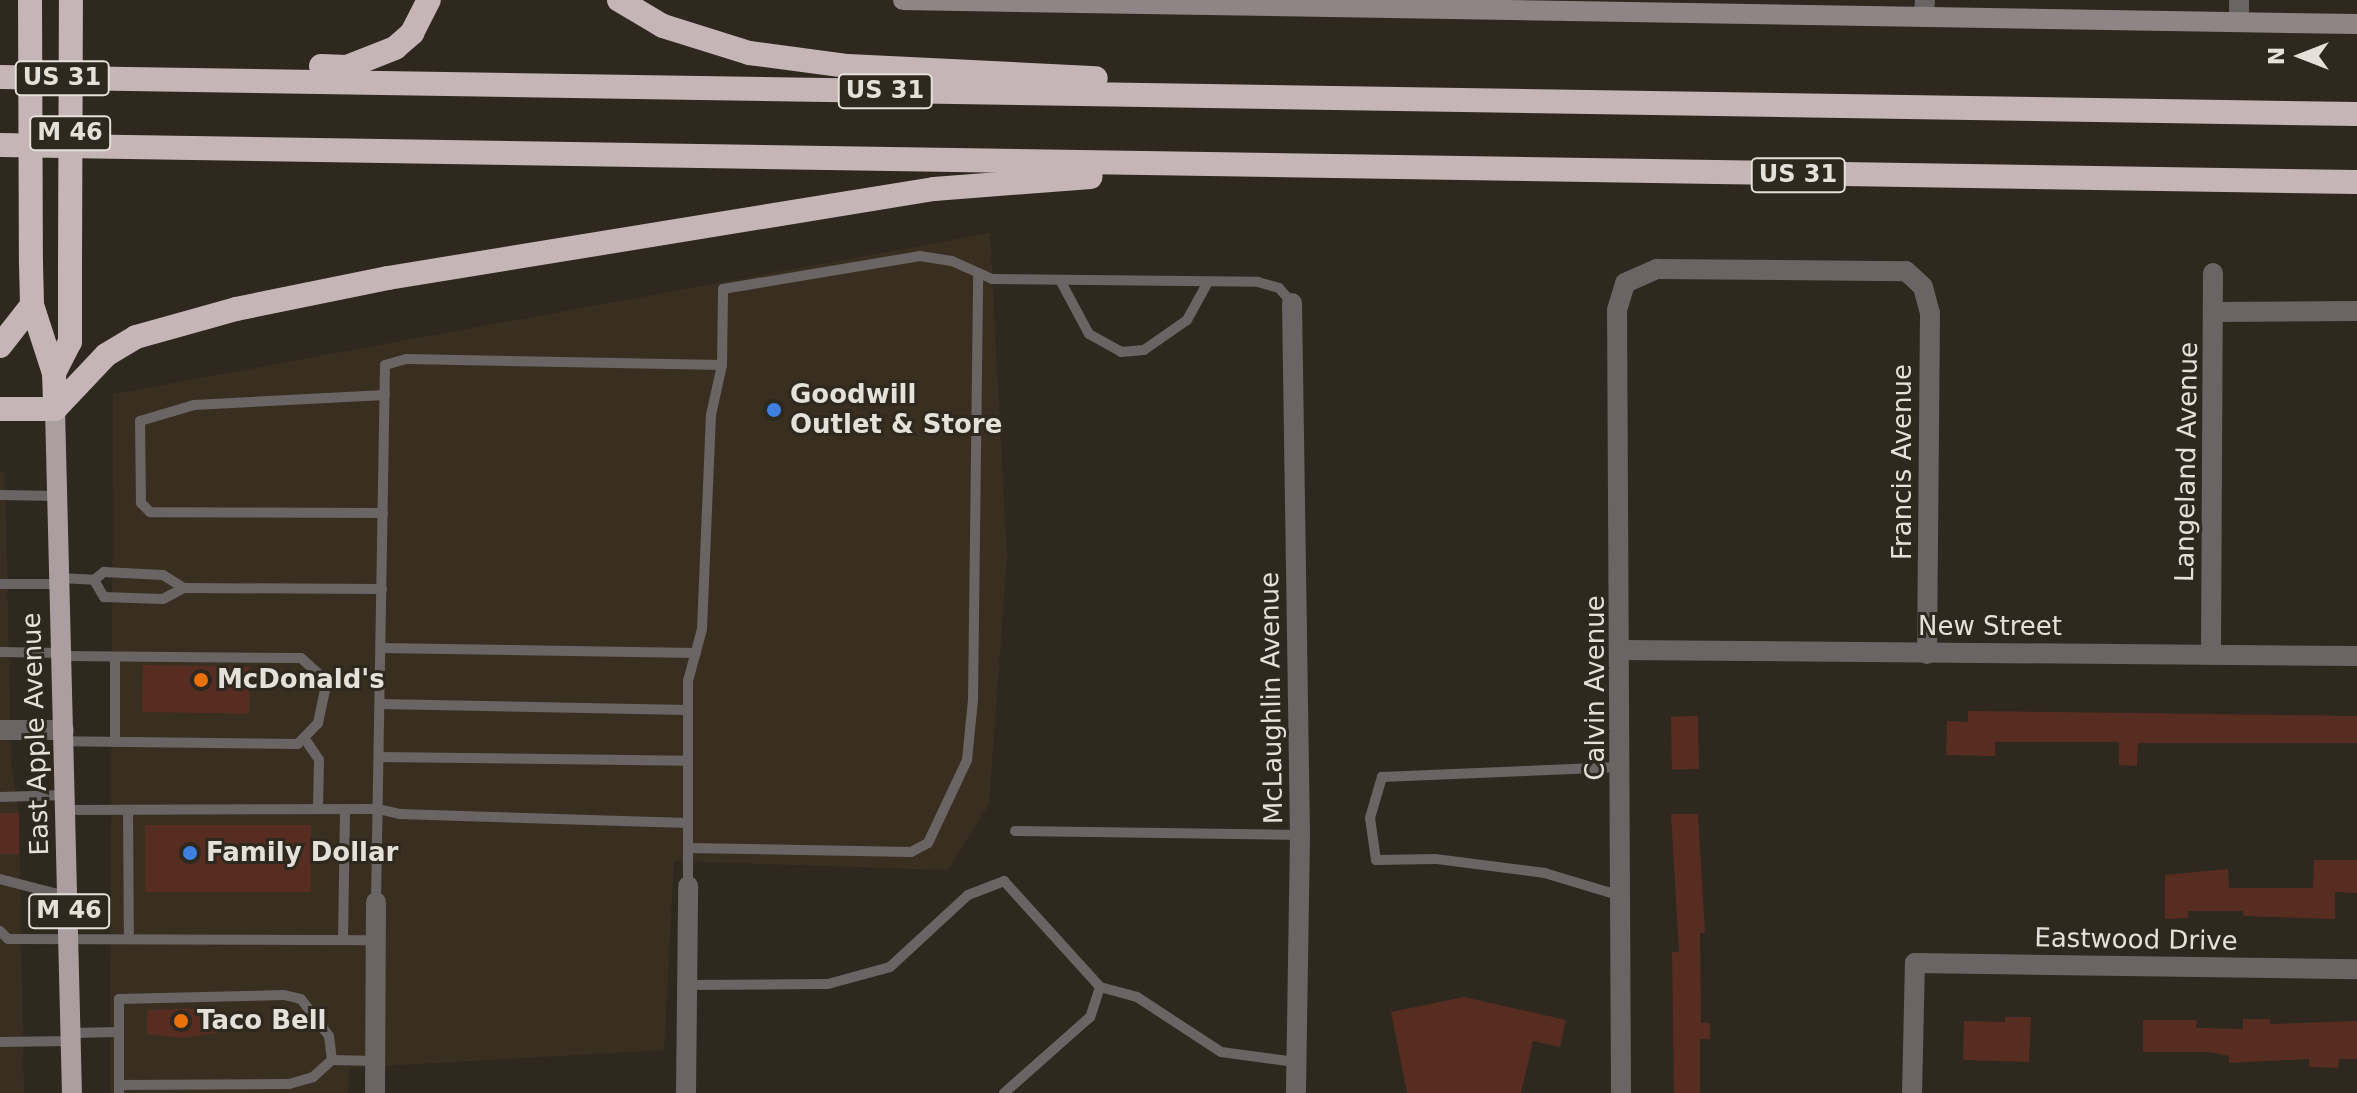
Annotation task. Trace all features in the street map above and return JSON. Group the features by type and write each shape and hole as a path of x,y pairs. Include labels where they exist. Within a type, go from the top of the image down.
{"highway":[{"name":"East Apple Avenue","path":"30,0 32,305 54,373 55,409"},
{"name":"East Apple Avenue","path":"54,373 70,342 71,0"},
{"path":"125,79 214,65 347,67 371,61 412,33 429,0"},
{"path":"619,0 663,26 749,53 891,69 1126,79 1241,97"},
{"name":"US 31","path":"0,77 2357,114"},
{"name":"US 31","path":"0,145 2357,182"},
{"path":"0,409 55,409 106,355 136,337 236,309 419,273 934,189 1239,166"},
{"path":"0,346 32,305"}],"main road":[{"name":"East Apple Avenue","path":"55,409 72,1093"}],"street":[{"path":"903,0 1924,8 2357,24"},
{"path":"2239,0 2239,22"},
{"name":"Calvin Avenue","path":"1621,1093 1623,767 1617,310 1625,283 1657,269 1906,271 1912,276"},
{"name":"Langeland Avenue","path":"2211,652 2213,273"},
{"name":"Francis Avenue","path":"1912,276 1923,287 1930,313 1927,654"},
{"name":"McLaughlin Avenue","path":"1292,303 1300,835 1296,1093"},
{"path":"2214,312 2357,311"},
{"name":"New Street","path":"1622,650 1927,654 2211,652 2357,656"},
{"path":"0,730 64,735"},
{"path":"686,1093 688,886"},
{"path":"375,1093 376,902"},
{"name":"Eastwood Drive","path":"1912,1093 1915,963 2357,969"}],"lane":[{"path":"688,886 688,710 702,629 711,415 722,365 723,289 920,256 992,279 1258,282 1279,288 1292,303"},
{"path":"688,848 911,852 928,843 967,760 973,700 978,273"},
{"path":"1060,280 1089,334 1121,352 1144,350 1187,320 1208,282"},
{"path":"376,902 385,365 406,359 722,365"},
{"path":"383,513 150,512 141,503 140,421 194,405 385,395"},
{"path":"0,495 57,496"},
{"path":"0,584 94,580 104,572 163,575 184,588"},
{"path":"94,580 104,597 163,599 184,588 382,589"},
{"path":"381,648 696,653"},
{"path":"0,652 115,657 301,658 319,674 325,690 325,707 305,739 298,744 115,741 64,735"},
{"path":"115,657 115,741"},
{"path":"380,704 688,710"},
{"path":"305,739 319,760 318,809"},
{"path":"379,757 688,761"},
{"path":"1621,896 1545,873 1435,859 1376,860 1370,818 1382,777 1623,767"},
{"path":"0,797 128,810 378,809 399,814 688,823"},
{"path":"343,940 345,809"},
{"path":"128,810 129,938"},
{"path":"1015,831 1300,835"},
{"path":"0,879 69,897"},
{"path":"688,985 828,984 890,967 968,895 1004,881 1100,987 1137,997 1221,1052 1295,1062"},
{"path":"3,936 377,940"},
{"path":"1004,1093 1090,1017 1100,987"},
{"path":"332,1060 329,1036 314,1011 301,999 284,995 119,999 119,1089 289,1084 313,1077 332,1060 376,1061"},
{"path":"0,1042 119,1032"}],"shaded area":[{"path":"990,233 1007,555 989,804 948,870 674,861 664,1050 350,1068 348,1093 110,1093 113,394"},
{"path":"0,472 5,472 11,760 19,813 24,1093 0,1093"}],"building":[{"path":"143,665 250,667 249,714 142,712"},
{"path":"1968,711 2357,716 2357,743 2138,743 2137,766 2119,765 2119,742 1995,742 1995,756 1946,755 1947,721 1968,722"},
{"path":"1671,716 1698,716 1699,769 1672,769"},
{"path":"0,813 19,813 19,854 0,854"},
{"path":"1671,814 1698,814 1705,933 1700,933 1701,1023 1710,1023 1710,1039 1700,1039 1700,1093 1674,1093 1672,952 1679,952"},
{"path":"145,825 311,825 311,892 145,892"},
{"path":"2314,860 2357,860 2357,893 2335,892 2335,919 2243,916 2243,911 2188,911 2188,918 2165,919 2165,875 2228,869 2229,888 2313,888"},
{"path":"1464,997 1566,1020 1560,1047 1533,1041 1521,1093 1407,1093 1391,1012"},
{"name":"Taco Bell","path":"215,1008 216,1033 182,1038 147,1034 147,1010"},
{"path":"2005,1017 2031,1017 2029,1062 1963,1060 1964,1021 2005,1022"},
{"path":"2243,1019 2270,1019 2270,1024 2357,1021 2357,1059 2339,1059 2338,1068 2309,1067 2309,1059 2229,1063 2229,1056 2209,1052 2143,1052 2143,1020 2197,1020 2196,1028 2243,1029"}],"place":[{"name":"Goodwill Outlet & Store","path":"774,410"},
{"name":"McDonald's","path":"201,680"},
{"name":"Family Dollar","path":"190,853"},
{"name":"Taco Bell","path":"181,1021"}]}
